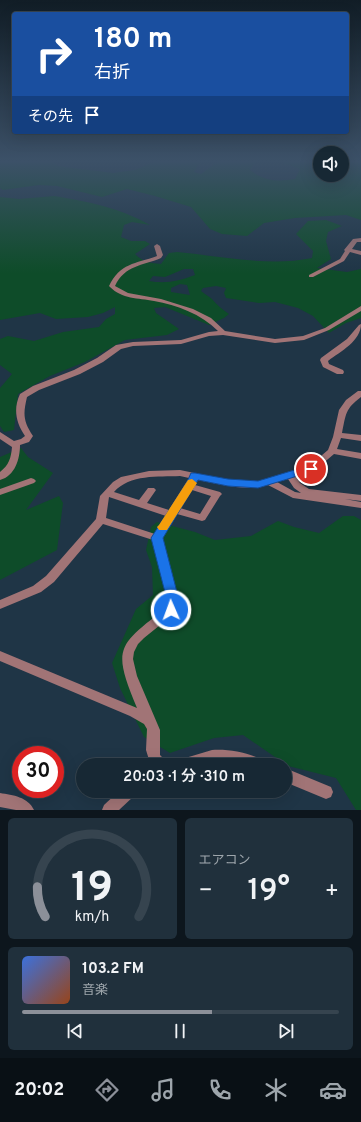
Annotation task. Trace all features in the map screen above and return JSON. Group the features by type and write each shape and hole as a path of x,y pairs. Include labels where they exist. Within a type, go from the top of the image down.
{"street":[{"path":"311,276 342,260 347,250 355,240 361,240"},
{"path":"157,246 159,257 125,268 116,275 112,286 117,291 136,298 153,299 188,309 217,325 223,332"},
{"path":"347,250 361,253"},
{"path":"0,435 12,444 16,444 27,439 29,436 21,425 20,418 23,396 31,391 77,372 120,347 134,344 181,342 209,334 223,332 276,341 304,338 327,329 361,308"},
{"path":"340,372 326,365 324,360 346,344 358,332 361,326"},
{"path":"0,605 37,589 50,579 101,520 105,496 124,479 136,475 180,473 243,484 258,485 311,469 332,451 338,435 343,410 348,402 361,393"},
{"path":"338,435 361,438"},
{"path":"0,477 7,472 16,458 16,444"},
{"path":"332,451 361,456"},
{"path":"155,758 152,747 154,729 127,665 128,652 132,642 171,610 173,600 157,538 190,487 195,476"},
{"path":"290,476 295,485 306,492 361,498"},
{"path":"0,492 31,481"},
{"path":"270,482 293,495 361,505"},
{"path":"107,493 141,504 202,518 216,494 190,487"},
{"path":"141,504 151,490"},
{"path":"101,520 157,538"},
{"path":"0,656 134,712 149,720"},
{"path":"203,758 227,755 245,758"},
{"path":"292,778 326,792"},
{"path":"109,810 122,798"},
{"path":"0,800 14,802 23,806 27,810"}],"green space":[{"path":"0,198 63,198 115,209 150,225 132,222 124,225 121,237 131,241 145,241 150,244 135,254 147,262 161,264 169,253 177,252 262,261 312,258 313,251 296,234 308,221 326,220 342,226 328,232 326,241 331,259 317,268 347,272 361,269 361,318 346,323 329,333 313,316 298,308 275,302 259,303 226,298 224,293 226,288 216,286 203,288 201,291 229,314 209,325 165,307 154,308 156,313 179,329 167,335 125,340 85,362 50,376 18,394 14,430 4,432 0,426 0,388 12,374 0,365 0,339 8,336 34,341 63,332 99,327 106,319 115,314 115,307 103,313 88,317 56,319 40,313 0,320","holes":["184,269 193,269 195,275 183,279 161,282 149,281 153,276 165,277","180,284 187,285 190,295 171,292 171,288"]},
{"path":"161,198 361,198 361,220 346,215 295,218 264,223 247,236 222,234 210,229 191,207"},
{"path":"21,448 28,457 53,473 26,510 59,496 63,503 57,550 0,580 0,457"},
{"path":"343,516 354,516 361,520 361,810 356,810 336,778 292,767 292,758 276,758 243,735 214,738 170,753 144,737 120,688 112,663 136,609 153,595 152,567 146,550 151,527 157,522 195,532 215,540 251,536 278,521 294,527 319,533"}],"slow traffic":[{"path":"163,527 192,483"}],"route":[{"path":"171,610 173,600 157,538 195,476 228,483 258,485 311,469"}]}
